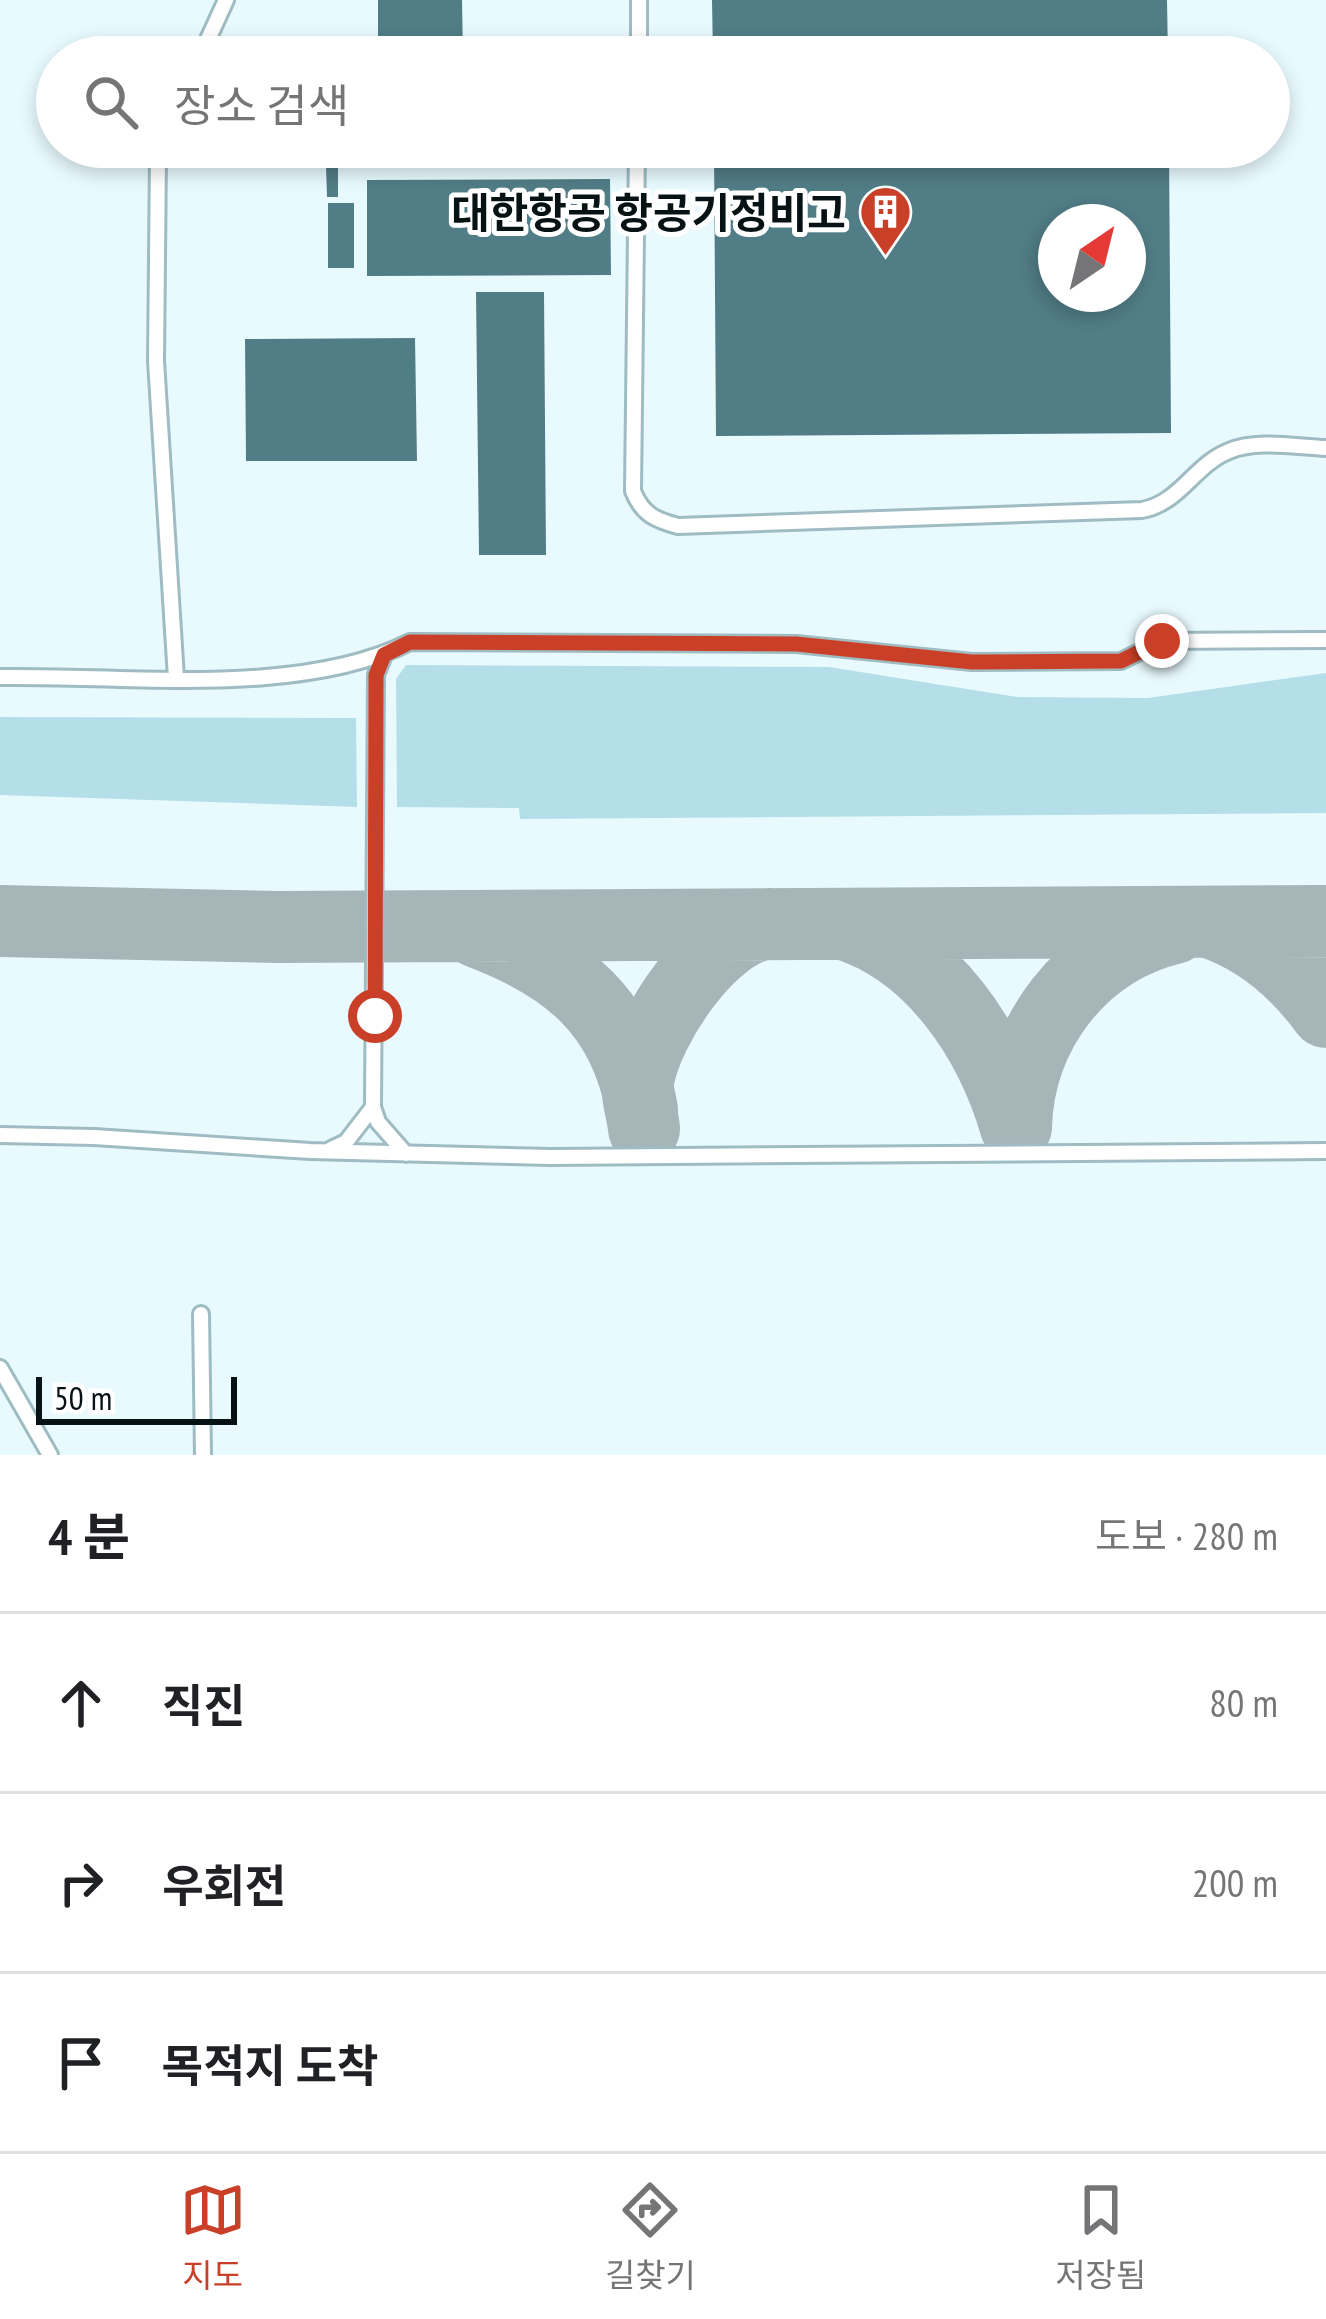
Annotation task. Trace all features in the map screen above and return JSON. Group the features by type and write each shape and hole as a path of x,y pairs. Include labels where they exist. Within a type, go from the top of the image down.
{"lane":[{"path":"210,36 226,0"},
{"path":"639,36 640,0"},
{"path":"158,168 156,361 176,678"},
{"path":"638,168 633,491 639,508 657,521 678,526 1142,510 1160,507 1208,462 1231,449 1255,445 1326,448"},
{"path":"0,677 299,675 384,655 410,642 773,644 972,662 1121,661 1162,641 1326,640"},
{"path":"384,655 376,675 373,1106 377,1122 406,1154"},
{"path":"310,1151 327,1151 346,1142 373,1106"},
{"path":"0,1135 310,1151 551,1157 1326,1151"},
{"path":"201,1314 203,1455"},
{"path":"0,1368 50,1455"}],"shaded area":[{"path":"406,665 829,667 1017,697 1148,698 1326,673 1326,813 520,819 519,808 397,807 396,679"},
{"path":"0,717 356,718 357,807 0,795"}],"building":[{"path":"378,0 462,0 463,36 378,36"},
{"path":"712,0 1167,0 1168,36 713,36"},
{"path":"326,168 338,168 338,197 327,197"},
{"name":"대한항공 항공기정비고","path":"714,168 1169,168 1171,433 716,436"},
{"path":"610,179 611,275 367,276 367,180"},
{"path":"328,203 354,203 354,268 328,268"},
{"path":"476,292 544,292 546,555 479,555"},
{"path":"415,338 417,461 246,461 245,339"}],"taxiway":[{"path":"0,921 278,927 1326,921"},
{"path":"1209,922 1275,958 1326,1012"},
{"path":"644,1129 638,1082 643,1060 668,1009 705,961 727,942 770,924"},
{"path":"844,924 905,955 954,1004 991,1063 1016,1127"},
{"path":"1016,1127 1029,1059 1061,1001 1111,955 1174,928"},
{"path":"478,932 538,960 587,997 622,1045 642,1110"}],"place":[{"name":"대한항공 항공기정비고","path":"885,258"}],"route":[{"path":"375,1016 376,675 384,655 410,642 796,644 972,662 1121,661 1162,641"}]}
